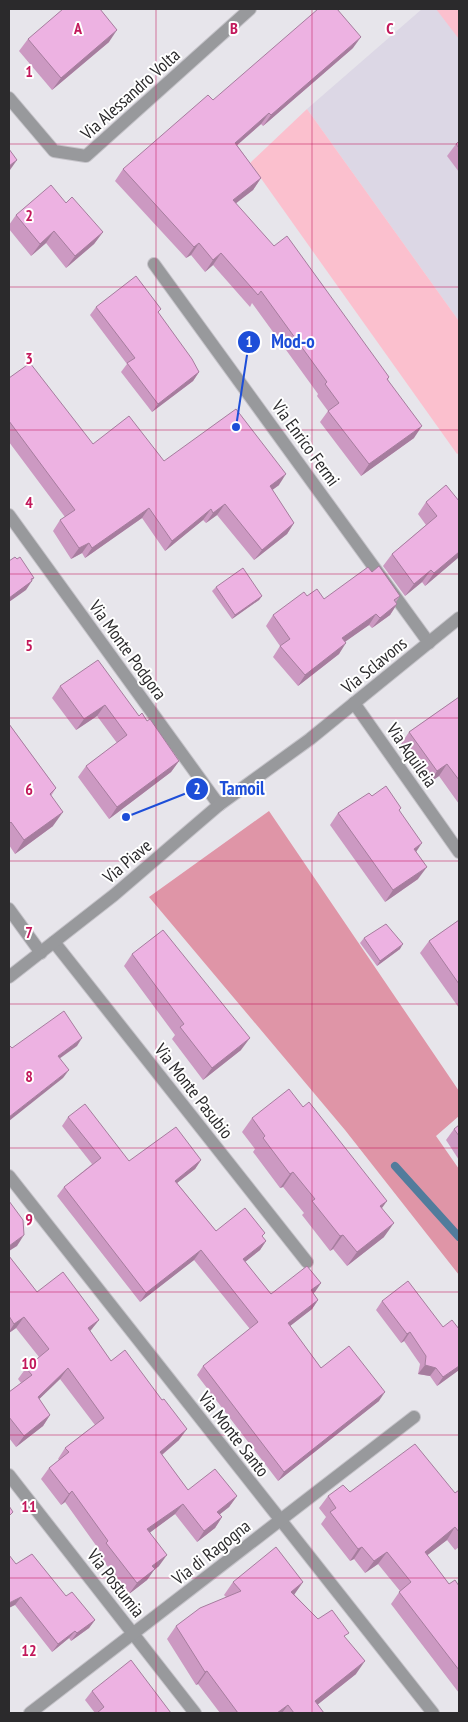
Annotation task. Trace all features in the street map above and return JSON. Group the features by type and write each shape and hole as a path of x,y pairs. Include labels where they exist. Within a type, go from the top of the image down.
{"street":[{"name":"Via Alessandro Volta","path":"9,98 54,150 86,156 250,9"},
{"name":"Via Enrico Fermi","path":"154,264 429,643"},
{"name":"Via Monte Podgora","path":"9,515 219,805"},
{"name":"Via Sclavons","path":"268,770 310,739 459,618"},
{"name":"Via Aquileia","path":"354,703 459,852"},
{"name":"Via Piave","path":"9,977 114,895 219,805 268,770"},
{"path":"9,909 41,953"},
{"name":"Via Monte Pasubio","path":"54,942 307,1262"},
{"name":"Via Monte Santo","path":"9,1176 433,1713"},
{"name":"Via di Ragogna","path":"30,1713 414,1417"},
{"name":"Via Postumia","path":"9,1475 195,1713"}],"shaded area":[{"path":"422,9 459,9 459,321 307,109"},
{"path":"436,9 459,9 459,39"},
{"path":"307,109 459,321 459,453 457,454 250,163"},
{"path":"269,811 459,1091 459,1116 436,1136 459,1169 459,1275 345,1130 149,897"}],"building":[{"path":"63,9 100,9 117,30 61,78 28,39"},
{"path":"318,9 337,9 361,37 271,115 269,113 235,143 261,178 233,200 274,246 287,236 422,426 369,464 328,411 339,403 325,384 327,382 261,291 258,295 221,253 213,260 199,243 194,247 123,169 208,95 213,100"},
{"path":"9,149 17,160 9,166"},
{"path":"51,185 66,203 72,197 103,232 75,256 54,231 40,244 16,215"},
{"path":"136,276 161,309 158,312 192,359 199,372 158,404 127,363 135,358 96,307"},
{"path":"30,363 93,444 129,416 164,461 236,409 286,474 270,486 294,523 262,550 225,504 213,513 211,509 172,541 149,508 92,548 89,543 79,548 60,520 75,510 9,421 9,378"},
{"path":"446,485 459,501 459,552 434,573 431,570 414,584 392,554 437,516 426,502"},
{"path":"15,557 17,559 20,557 34,578 9,598 9,561"},
{"path":"379,566 400,596 394,600 397,604 380,618 376,614 342,638 346,643 305,675 280,646 290,639 273,615 304,592 307,596 317,589 324,599 368,567 372,572"},
{"path":"243,568 262,596 235,615 216,587"},
{"path":"98,660 139,716 142,713 147,721 150,719 179,761 117,807 86,766 127,735 105,705 84,719 60,686"},
{"path":"459,697 459,780 447,764 437,771 409,732"},
{"path":"9,724 56,788 50,794 63,812 24,840 11,822 9,824"},
{"path":"386,786 401,808 399,810 422,843 414,849 427,867 393,890 338,813 369,793 372,796"},
{"path":"459,920 459,984 429,941"},
{"path":"386,924 403,944 380,961 364,938"},
{"path":"163,930 250,1038 212,1068 180,1027 184,1024 132,954"},
{"path":"64,1011 82,1038 58,1056 69,1070 9,1117 9,1045 12,1048"},
{"path":"289,1089 303,1107 309,1102 387,1201 380,1206 394,1223 357,1252 343,1235 340,1236 312,1201 315,1199 293,1172 290,1174 263,1138 265,1136 252,1118"},
{"path":"85,1104 129,1161 176,1127 201,1160 175,1181 216,1231 245,1208 265,1233 262,1236 266,1241 243,1259 271,1294 307,1266 321,1283 311,1290 318,1300 288,1323 321,1368 349,1346 385,1392 284,1472 203,1366 258,1322 201,1250 146,1293 64,1187 101,1158 68,1117"},
{"path":"459,1125 459,1136 454,1129"},
{"path":"9,1201 23,1220 24,1235 9,1246"},
{"path":"9,1256 37,1292 63,1272 99,1320 88,1328 111,1361 125,1350 162,1400 164,1399 187,1429 160,1452 188,1490 215,1469 237,1496 217,1512 222,1517 204,1531 183,1504 147,1529 167,1555 152,1566 155,1569 137,1583 106,1543 108,1541 72,1491 69,1494 49,1468 69,1452 65,1448 104,1418 68,1368 38,1397 50,1415 24,1436 9,1417 9,1392 32,1375 26,1368 49,1349 24,1317 14,1324 9,1316"},
{"path":"408,1281 443,1327 452,1320 459,1329 459,1366 443,1377 436,1368 425,1365 426,1356 410,1332 407,1334 382,1301"},
{"path":"415,1444 455,1493 459,1490 459,1532 455,1527 425,1552 449,1584 455,1580 459,1586 459,1670 399,1592 411,1582 387,1552 374,1561 362,1547 358,1549 330,1512 336,1508 328,1496 343,1485 350,1492"},
{"path":"9,1506 13,1512 9,1516"},
{"path":"276,1547 303,1582 291,1592 318,1619 332,1610 349,1633 344,1636 365,1661 315,1701 324,1713 294,1713 288,1705 277,1713 238,1713 207,1671 205,1672 176,1626 200,1608 241,1591 233,1582"},
{"path":"32,1554 66,1596 72,1592 95,1620 77,1633 75,1631 58,1644 21,1597 9,1603 9,1555 16,1564"},
{"path":"131,1660 171,1713 97,1713 104,1707 92,1691"}],"waterway":[{"path":"395,1166 459,1237"}],"place":[{"name":"Mod-o","path":"236,427"},
{"name":"Tamoil","path":"126,817"}]}
